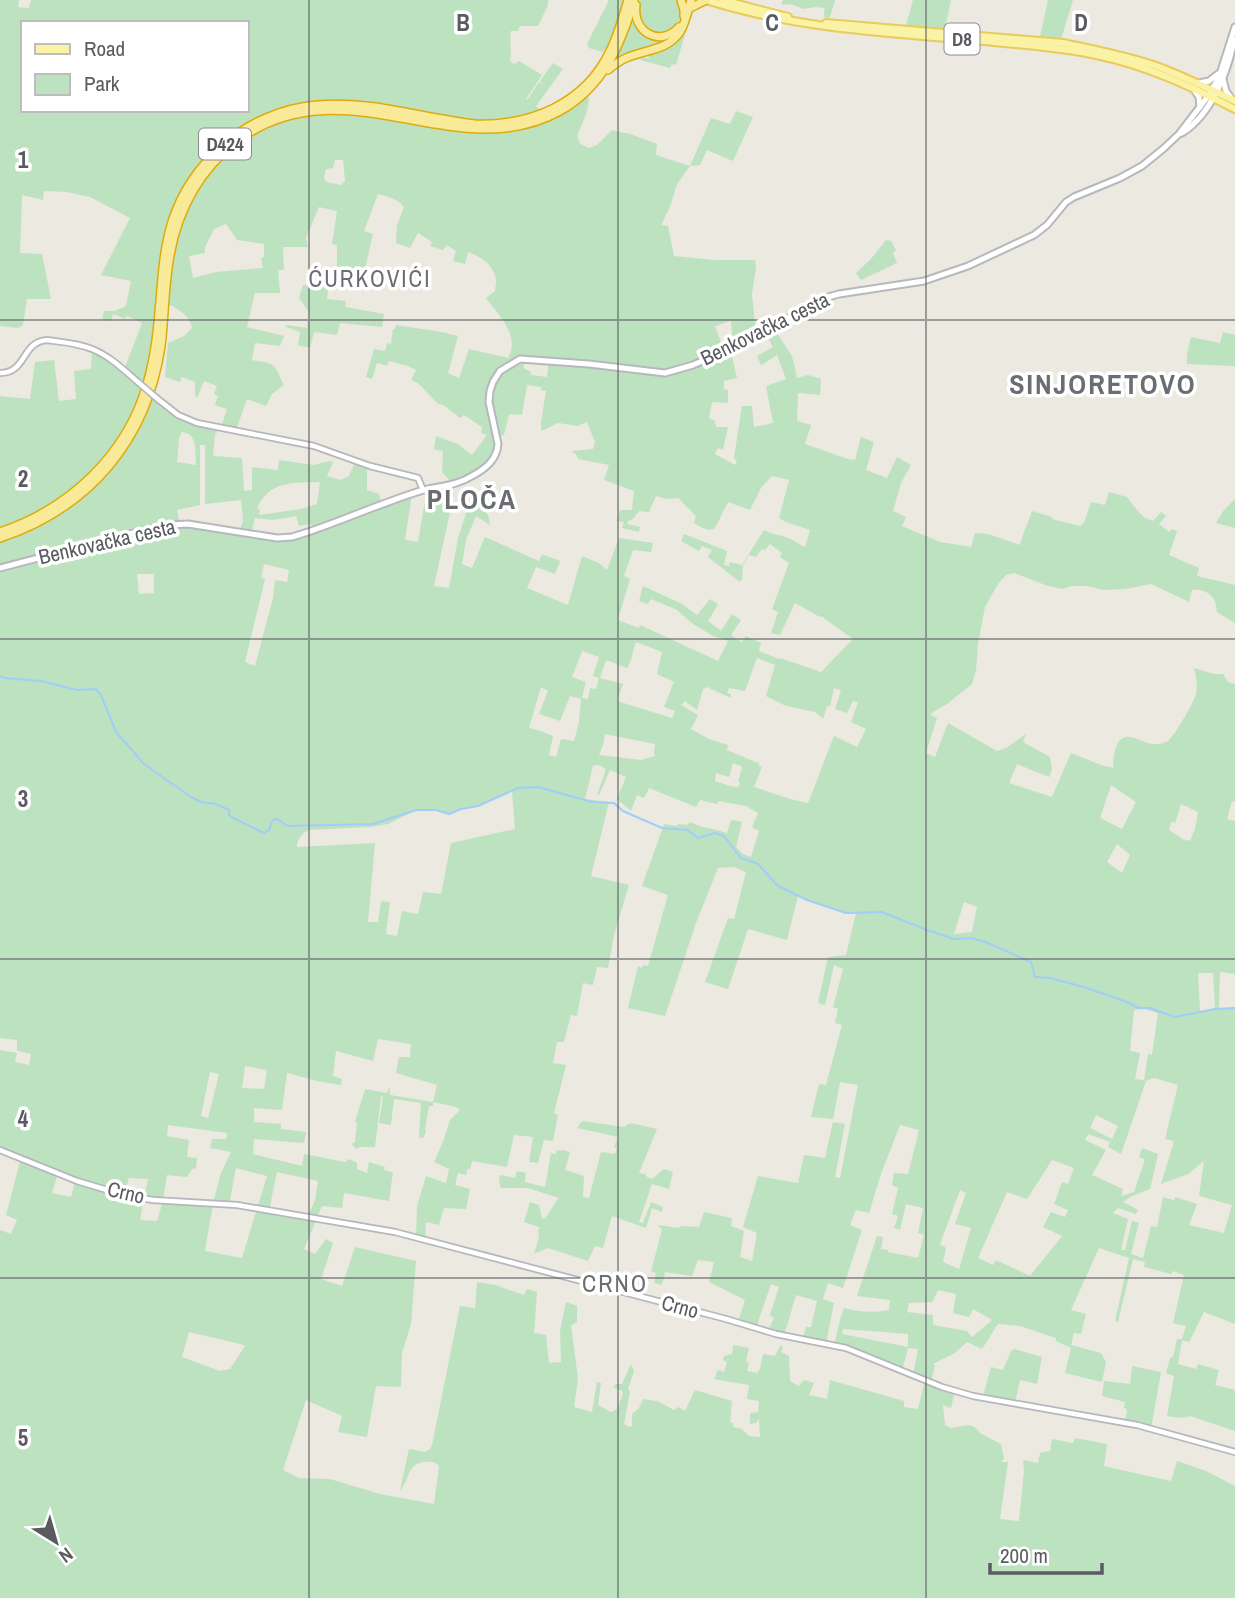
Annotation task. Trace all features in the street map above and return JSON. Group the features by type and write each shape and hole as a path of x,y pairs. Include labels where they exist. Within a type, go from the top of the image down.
{"highway":[{"name":"D424","path":"0,532 35,519 67,498 86,483 124,436 142,400 152,363 164,256 172,221 195,176 227,142 246,128 271,116 314,105 352,104 492,125 542,114 580,89 601,66 610,52 628,0"},
{"name":"D424","path":"0,538 36,524 71,503 104,472 128,441 148,399 157,366 167,276 177,223 198,181 231,146 271,122 324,110 370,112 495,130 541,120 584,94 602,75 616,52 636,0"},
{"path":"636,0 635,14 639,25 648,34 659,37 670,34 680,26 684,15 681,0"},
{"path":"602,75 624,58 652,51 669,43 681,29 691,0"},
{"path":"688,10 706,0"}],"main road":[{"name":"D8","path":"706,0 804,24 1039,46 1096,55 1144,67 1195,85"},
{"name":"D8","path":"722,0 804,20 1063,44 1129,58 1158,67 1232,102 1235,109"},
{"path":"1222,76 1195,85 1202,109 1232,102 1222,76 1235,27"},
{"path":"1222,76 1235,37"},
{"name":"Benkovačka cesta","path":"0,568 171,525 188,524 277,538 292,537 423,490 460,482 483,469 498,451 489,402 490,391 500,371 514,361 550,360 665,373 693,365 750,339 821,299 924,281 968,266 1041,230 1060,208 1074,197 1142,166 1190,127 1222,76"}],"street":[{"path":"0,373 11,373 40,340 95,349 178,415 197,423 314,446 370,466 413,476 418,478 423,490"},
{"name":"Crno","path":"0,1150 77,1181 124,1195 153,1200 237,1205 396,1232 650,1298 776,1334 839,1346 942,1387 973,1396 1138,1425 1235,1452"}],"green space":[{"path":"0,0 19,0 18,7 29,8 31,0 548,0 538,26 520,26 518,31 511,31 510,61 514,64 519,61 542,75 526,99 539,82 545,85 540,81 553,63 563,69 536,106 545,115 587,87 588,107 577,136 580,144 589,148 597,145 612,130 657,144 656,155 690,166 677,184 661,225 668,226 674,256 755,260 752,294 756,333 733,343 731,321 715,326 724,351 730,348 737,378 724,381 724,389 728,390 728,403 712,402 709,418 715,421 716,427 728,427 723,450 718,448 715,454 735,465 742,406 752,406 754,427 773,423 766,386 786,379 777,355 761,365 757,356 773,347 765,332 773,327 792,356 797,378 808,375 821,379 820,395 798,393 797,421 811,425 805,444 855,460 861,437 874,442 866,470 887,478 897,457 911,465 901,483 893,511 906,517 902,526 940,542 971,547 975,533 988,534 1020,545 1032,511 1080,526 1084,523 1091,502 1105,505 1109,492 1127,497 1145,518 1153,521 1161,512 1166,516 1159,524 1169,532 1172,529 1177,531 1169,555 1199,568 1197,576 1235,585 1235,623 1217,612 1213,598 1202,590 1192,590 1189,602 1151,584 1125,589 1104,590 1072,586 1062,589 1014,573 1006,575 985,607 972,684 930,714 937,718 926,753 935,757 948,723 997,751 1026,734 1023,742 1050,757 1052,770 1049,777 1017,764 1009,783 1052,797 1071,753 1114,768 1116,747 1124,738 1152,744 1168,741 1184,719 1196,694 1194,668 1223,674 1228,682 1235,684 1235,802 1232,801 1227,819 1235,821 1235,974 1220,972 1219,1008 1235,1008 1235,1324 1204,1312 1189,1342 1182,1340 1178,1364 1196,1369 1198,1364 1219,1370 1215,1385 1235,1390 1235,1431 1190,1416 1167,1416 1174,1376 1166,1373 1177,1339 1182,1339 1186,1326 1173,1323 1184,1275 1144,1267 1145,1262 1133,1259 1118,1322 1115,1321 1129,1258 1099,1248 1071,1310 1086,1314 1081,1334 1074,1333 1071,1345 1101,1353 1106,1362 1102,1382 1065,1373 1071,1348 1056,1341 1056,1338 1020,1326 998,1324 982,1349 967,1342 955,1353 933,1364 935,1366 931,1382 955,1391 951,1408 943,1405 945,1425 951,1428 970,1425 1001,1444 1004,1459 1001,1462 1008,1462 1000,1519 1019,1521 1023,1460 1038,1463 1040,1453 1050,1451 1052,1439 1073,1443 1075,1438 1107,1444 1104,1466 1171,1481 1177,1461 1206,1471 1235,1486 1235,1598 0,1598 0,1230 11,1234 17,1220 6,1215 21,1158 0,1150 0,1050 17,1053 15,1062 29,1065 31,1054 17,1051 17,1040 0,1038 0,396 30,399 35,362 54,360 59,401 76,399 74,371 91,369 92,348 124,370 142,323 127,316 125,319 113,314 111,321 102,319 104,311 115,311 126,306 131,281 101,275 130,218 90,197 67,192 44,191 43,200 22,195 20,253 42,254 51,299 27,299 23,325 18,328 0,326","holes":["335,160 343,160 345,181 341,185 326,182 326,169 333,168","378,194 396,200 404,207 397,225 396,243 410,248 418,233 432,242 430,246 443,250 447,245 456,251 453,261 465,264 468,252 486,262 495,274 495,291 486,298 502,318 510,334 512,342 508,358 469,349 459,378 448,373 458,336 396,325 391,344 387,343 385,351 374,349 366,377 372,379 377,363 387,366 389,361 408,366 416,370 411,380 418,383 437,403 460,418 464,415 482,427 481,433 487,435 472,455 458,444 436,436 434,449 443,451 442,472 454,485 491,460 495,453 497,436 504,435 509,414 522,415 527,385 541,387 541,390 546,391 541,431 558,423 578,426 587,422 595,442 593,449 572,451 574,454 578,459 609,465 604,480 634,491 632,510 620,510 617,521 624,522 622,528 639,532 640,527 627,524 628,521 639,511 649,512 656,496 678,498 696,516 694,523 704,529 712,529 728,502 750,510 761,488 772,476 789,480 779,518 810,530 805,547 764,530 742,565 730,562 729,566 724,565 727,551 684,534 681,541 699,551 702,546 712,550 708,557 740,582 743,565 749,555 756,557 770,544 782,553 780,557 789,563 772,609 778,612 771,633 780,635 795,603 821,616 853,639 821,672 759,651 761,643 746,636 742,642 731,635 741,620 732,614 721,631 708,621 718,604 710,599 697,615 682,604 643,586 639,601 648,604 651,599 677,610 693,624 728,641 718,661 640,625 639,628 618,620 630,579 624,576 633,550 651,552 653,543 619,538 607,570 599,563 582,556 568,605 527,588 536,567 555,574 560,561 544,555 539,561 485,537 472,568 462,564 466,540 476,516 490,525 488,514 470,501 458,538 449,588 434,586 454,494 449,488 427,489 418,542 405,540 412,494 382,504 379,494 367,490 367,469 355,462 349,476 340,480 327,476 333,462 329,461 314,465 279,460 278,470 252,467 252,490 244,491 242,458 213,456 215,435 219,427 187,419 148,391 162,306 171,305 181,312 187,317 192,328 184,336 168,343 165,377 180,382 182,377 195,382 197,398 204,381 217,386 214,394 218,396 215,405 227,409 221,427 236,430 247,399 266,406 272,394 284,385 272,365 252,360 255,343 280,346 284,336 247,327 255,293 280,293 278,270 284,270 283,247 308,247 306,238 319,207 337,211 332,244 337,245 337,271 364,273 373,234 364,231","226,224 237,240 264,244 264,257 261,258 263,268 216,272 193,278 189,256 205,253 205,247 214,229","527,359 549,360 547,377 531,375 531,372 523,368","182,432 193,439 196,465 177,462","200,445 205,445 205,504 241,500 243,521 239,532 180,524 177,510 200,505","320,482 317,504 259,515 260,510 257,508 269,492 283,485","296,516 299,526 310,524 316,529 277,538 251,534 255,518 273,520","264,564 289,570 287,582 275,580 273,598 255,666 245,662 265,579 261,578","137,574 154,574 154,593 139,594","636,642 662,652 657,674 674,682 664,707 675,711 672,718 617,701 623,684 600,678 606,660 627,668","582,651 599,657 593,676 599,678 596,689 590,688 588,699 582,698 586,682 572,677","757,658 775,665 766,696 786,706 815,712 823,719 827,706 830,706 834,688 841,690 835,709 847,713 853,701 858,702 851,722 866,729 857,747 834,736 808,803 790,799 754,787 762,767 758,765 760,761 758,763 727,750 728,745 691,729 698,715 681,705 685,701 697,710 703,689 707,687 731,698 731,694 727,693 729,688 745,691","541,687 548,691 539,714 560,721 570,696 581,699 574,741 561,739 556,757 549,755 553,736 529,728","605,734 655,744 655,756 641,760 599,755","733,763 741,766 739,787 715,781 716,773 729,777","599,765 606,769 597,795 610,770 626,777 617,799 631,811 637,795 644,798 649,788 696,807 700,800 717,804 719,801 746,806 758,813 752,827 759,831 751,857 736,847 742,822 731,820 727,833 691,822 677,826 664,824 642,886 668,895 648,966 638,966 628,1008 665,1016 696,923 718,868 734,867 746,872 734,919 728,918 705,982 728,989 748,929 787,940 798,896 846,913 856,913 846,955 828,957 818,1003 825,1005 834,965 843,969 833,1007 838,1009 835,1023 842,1025 826,1085 819,1084 811,1117 833,1119 840,1082 858,1085 840,1178 835,1177 845,1124 833,1122 825,1158 804,1155 798,1183 758,1176 743,1227 757,1233 752,1261 740,1257 744,1231 731,1226 732,1218 704,1212 699,1227 658,1225 662,1230 651,1271 656,1273 654,1283 662,1285 665,1272 692,1276 698,1260 714,1262 709,1282 745,1300 738,1322 756,1328 771,1284 779,1287 770,1315 774,1318 768,1331 784,1336 796,1295 817,1301 811,1327 806,1327 802,1340 826,1343 834,1303 823,1299 828,1283 843,1288 862,1230 850,1225 856,1210 869,1213 900,1125 919,1130 908,1174 894,1173 892,1185 898,1188 892,1214 898,1216 894,1228 900,1230 906,1204 923,1208 918,1233 924,1235 918,1258 881,1249 883,1237 877,1236 857,1296 890,1300 889,1310 866,1312 844,1308 834,1345 902,1371 908,1348 918,1349 913,1375 925,1380 918,1409 904,1407 904,1401 830,1380 827,1399 809,1395 814,1383 804,1380 799,1386 790,1381 789,1356 781,1352 783,1347 780,1346 775,1356 763,1354 757,1373 747,1371 749,1348 733,1345 732,1354 724,1356 723,1360 727,1362 724,1372 718,1370 714,1379 749,1385 747,1399 759,1401 758,1412 750,1413 750,1424 759,1419 760,1437 749,1436 742,1429 733,1427 730,1422 732,1401 695,1390 685,1411 643,1399 632,1414 632,1426 629,1427 624,1424 630,1392 628,1389 634,1371 631,1364 622,1384 613,1387 623,1394 617,1409 611,1412 598,1405 601,1383 597,1382 592,1412 574,1407 578,1379 571,1325 577,1322 577,1306 566,1302 560,1331 561,1362 549,1363 546,1335 534,1333 537,1292 527,1289 524,1295 477,1282 475,1308 460,1306 432,1445 425,1452 409,1449 400,1490 414,1466 418,1463 434,1462 439,1466 434,1504 380,1494 330,1479 299,1478 283,1470 306,1400 342,1416 338,1432 367,1437 376,1386 401,1387 402,1353 411,1324 416,1261 355,1247 342,1286 321,1279 333,1243 326,1239 315,1254 304,1249 322,1206 342,1208 344,1193 389,1201 393,1172 369,1162 367,1173 357,1169 357,1163 349,1159 345,1162 304,1154 302,1166 253,1154 254,1139 304,1143 306,1132 281,1129 281,1124 254,1122 254,1108 282,1110 287,1073 341,1085 342,1079 333,1076 336,1051 373,1061 378,1039 411,1044 410,1057 399,1057 396,1073 437,1085 433,1102 460,1110 450,1120 434,1162 449,1169 446,1183 426,1176 417,1206 416,1237 425,1240 426,1222 439,1225 444,1208 466,1209 470,1189 455,1185 458,1173 466,1175 472,1161 507,1167 514,1135 533,1137 529,1162 538,1163 544,1140 553,1141 558,1115 554,1113 566,1065 553,1063 557,1042 564,1042 571,1015 577,1016 583,983 593,985 597,967 608,968 614,935 629,885 591,876 609,802 585,799 593,766","1111,785 1136,802 1122,829 1100,818","512,791 515,829 451,843 441,894 423,892 418,914 402,911 397,936 386,934 390,902 381,901 378,922 368,922 375,843 297,847 300,837 309,830 388,824 416,810 436,810 449,814 478,806","1181,804 1198,812 1190,841 1169,830 1171,822 1175,823","1117,844 1130,855 1122,873 1107,862","964,902 977,907 972,932 954,934","1198,973 1213,973 1215,1009 1200,1011","1144,1009 1158,1013 1152,1055 1148,1054 1144,1080 1135,1079 1140,1053 1130,1051 1134,1010","245,1066 267,1070 264,1089 242,1088","210,1072 219,1074 208,1118 201,1116","1154,1078 1178,1085 1165,1139 1174,1141 1161,1184 1188,1174 1204,1161 1199,1196 1232,1205 1224,1233 1189,1225 1197,1204 1175,1197 1174,1200 1163,1197 1157,1227 1151,1226 1143,1258 1131,1254 1139,1223 1132,1221 1125,1250 1121,1250 1128,1219 1113,1213 1118,1208 1136,1214 1138,1210 1123,1202 1150,1189 1158,1154 1142,1148 1139,1157 1145,1159 1134,1192 1121,1196 1123,1189 1092,1175 1106,1150 1085,1140 1088,1134 1110,1142 1108,1147 1121,1154 1146,1081","1096,1115 1118,1126 1112,1139 1090,1128","168,1125 227,1133 226,1139 212,1139 210,1148 231,1152 221,1173 213,1203 163,1200 167,1175 187,1177 192,1169 196,1168 197,1158 187,1157 189,1140 167,1136","1052,1160 1074,1168 1068,1184 1062,1182 1054,1204 1068,1210 1065,1217 1051,1212 1043,1227 1062,1236 1030,1276 996,1260 993,1265 978,1258 1007,1192 1027,1199","236,1168 267,1176 242,1258 205,1251 213,1204 229,1205","277,1172 318,1181 315,1200 308,1217 269,1211","58,1173 75,1181 71,1197 52,1193","129,1178 148,1179 144,1198 124,1194","960,1190 966,1193 955,1224 971,1228 959,1269 943,1262 946,1248 940,1244","144,1198 163,1201 157,1221 140,1220","938,1290 956,1294 953,1313 969,1317 973,1309 992,1320 972,1337 967,1331 933,1325 933,1315 907,1312 909,1303 932,1302","843,1329 908,1334 908,1347 842,1334","189,1332 245,1346 230,1369 220,1371 182,1357"]},
{"path":"609,0 624,0 624,6 608,49 603,52 589,48 587,44"},
{"path":"639,0 677,0 681,13 678,23 671,30 662,33 643,26 638,15"},
{"path":"783,0 835,0 828,18 824,17 825,8 802,9 787,4 781,5"},
{"path":"913,0 951,0 944,33 905,29"},
{"path":"1048,0 1073,0 1060,43 1039,41"},
{"path":"692,11 676,65 672,64 670,68 640,60 642,59 637,56 643,55 642,57 651,59 645,54 671,45"},
{"path":"633,15 644,33 672,35 667,42 622,55 612,64 622,45"},
{"path":"736,111 753,117 733,161 707,150 700,165 690,166 711,118 730,124"},
{"path":"886,240 891,241 896,250 893,253 897,263 861,280 856,273"},
{"path":"321,271 330,271 327,299 346,301 345,307 384,314 382,327 340,323 337,335 314,332 310,348 298,345 300,332 286,325 307,328 309,312 299,298 303,285 321,286"},
{"path":"1223,332 1235,335 1235,366 1187,364 1191,337 1220,343"},
{"path":"1235,499 1235,528 1216,523 1224,510"},
{"path":"390,1088 390,1095 433,1102 433,1106 429,1106 423,1138 419,1137 421,1103 394,1099 391,1125 379,1123 381,1096 375,1147 356,1149 352,1144 355,1142 355,1122 365,1089 387,1093"},
{"path":"582,1121 624,1127 630,1123 657,1129 639,1173 652,1179 664,1169 673,1172 669,1189 652,1184 639,1222 643,1223 651,1202 663,1207 662,1212 652,1208 646,1228 612,1216 603,1248 595,1246 588,1261 548,1248 534,1254 540,1229 524,1222 530,1202 539,1205 544,1219 559,1198 528,1188 501,1188 500,1175 515,1178 517,1171 526,1173 525,1182 545,1187 551,1153 556,1154 557,1150 570,1152 565,1170 584,1176 583,1197 589,1198 601,1152 615,1154 617,1148 614,1147 618,1137 577,1128"},
{"path":"1014,1349 1042,1357 1037,1384 1020,1380 1015,1403 983,1397 991,1367 1003,1370"},
{"path":"1132,1366 1161,1372 1151,1429 1125,1423 1125,1402 1102,1396 1104,1381 1130,1384"}],"waterway":[{"path":"0,676 41,681 77,690 96,689 116,732 144,764 191,797 229,810 229,815 233,818 264,833 269,830 274,819 287,826 373,824 416,810 436,810 449,814 478,806 518,788 538,787 592,802 614,803 623,811 662,828 688,830 698,838 715,833 724,836 741,858 758,864 778,886 807,900 846,913 882,912 954,939 972,938 988,943 1031,962 1035,977 1050,978 1087,988 1139,1008 1150,1008 1175,1017 1235,1008"}],"district":[{"name":"ĆURKOVIĆI","path":"370,279"},
{"name":"SINJORETOVO","path":"1103,384"},
{"name":"PLOČA","path":"472,499"},
{"name":"CRNO","path":"615,1284"}]}
